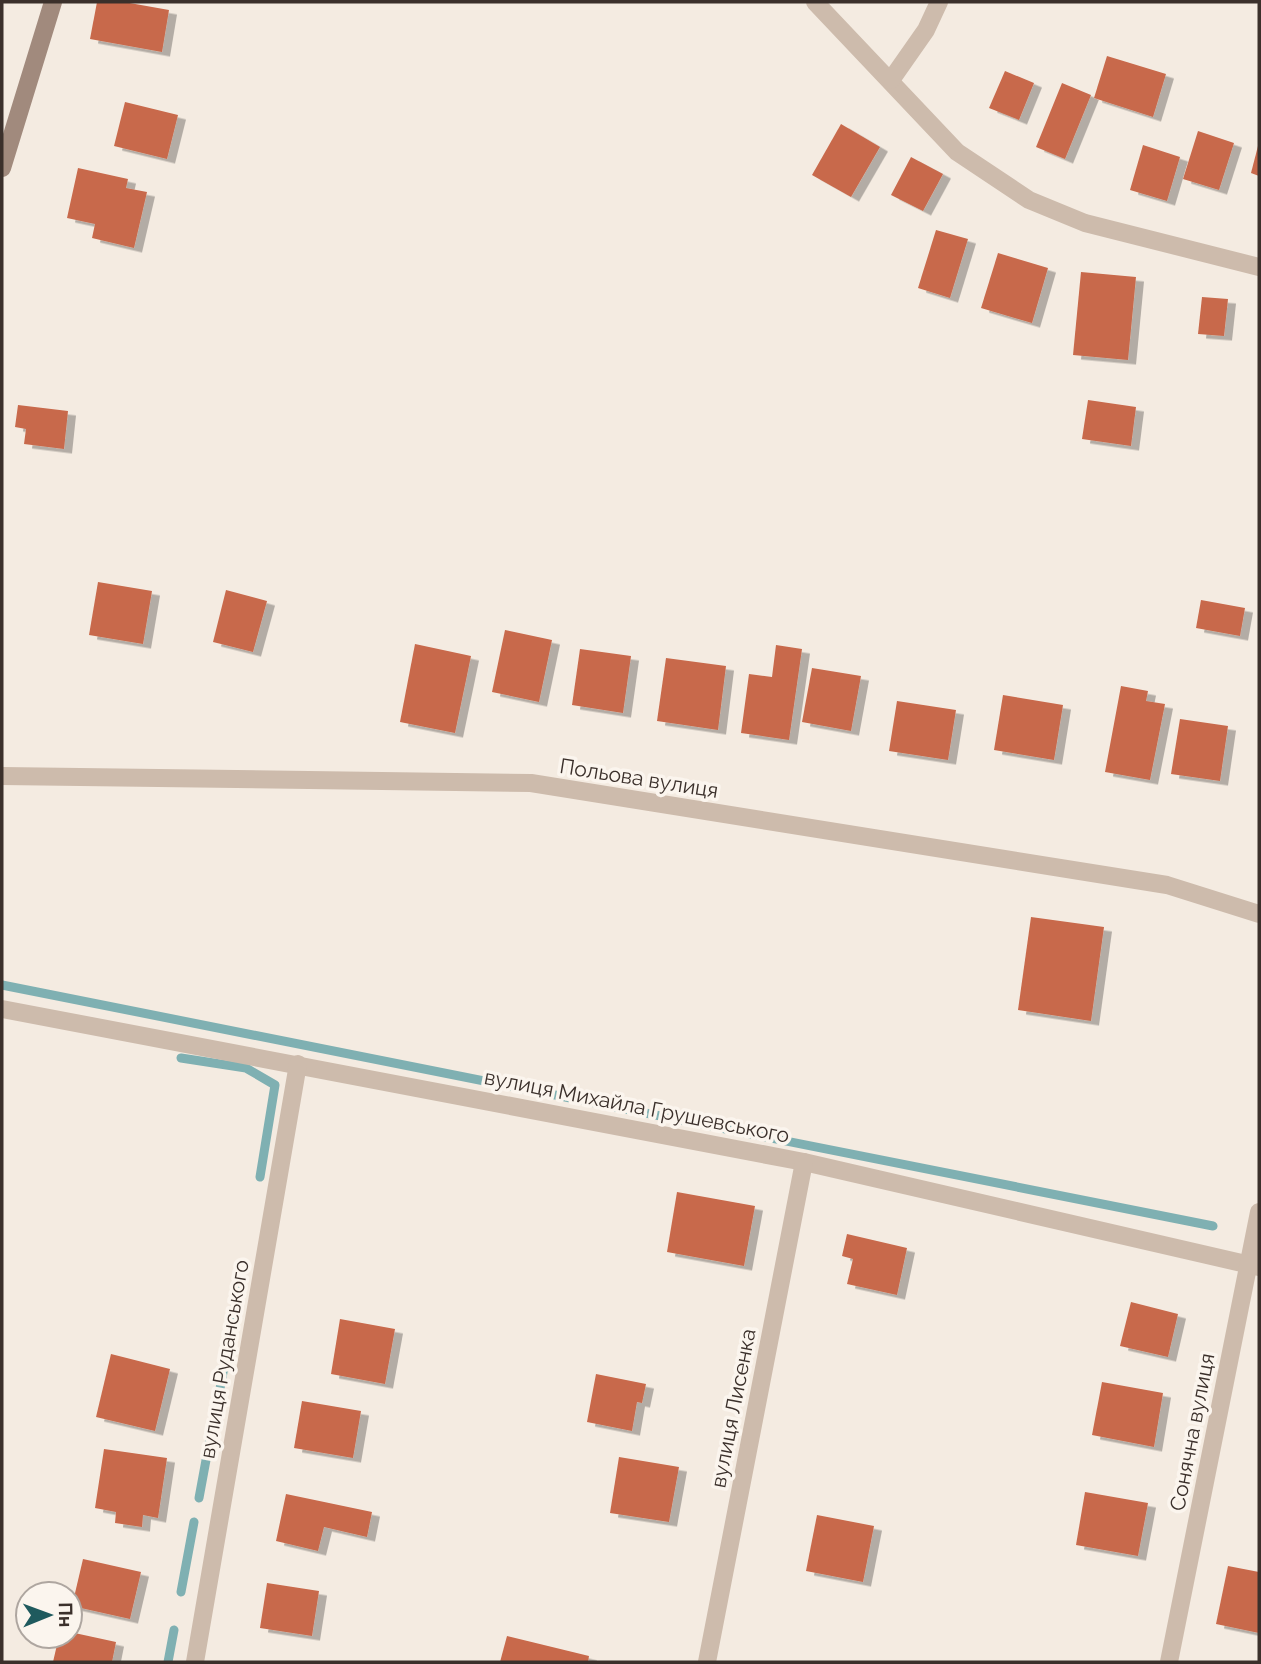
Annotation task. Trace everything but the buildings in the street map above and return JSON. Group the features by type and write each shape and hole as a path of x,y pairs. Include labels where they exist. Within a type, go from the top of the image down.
{"main road":[{"path":"2,168 52,2"}],"street":[{"path":"815,2 957,152 1029,200 1084,223 1259,267"},
{"path":"891,80 926,30 939,2"},
{"name":"Польова вулиця","path":"2,776 531,783 1167,886 1259,914"},
{"name":"вулиця Михайла Грушевського","path":"2,1009 804,1162 1254,1265"},
{"name":"вулиця Руданського","path":"195,1662 298,1064"},
{"name":"вулиця Лисенка","path":"707,1662 804,1162"},
{"name":"Сонячна вулиця","path":"1169,1662 1254,1265 1259,1212"}],"waterway":[{"path":"2,985 1213,1226"},
{"path":"181,1058 246,1068 275,1085 260,1177"},
{"path":"217,1405 240,1280"},
{"path":"199,1498 211,1433"},
{"path":"181,1592 194,1522"},
{"path":"168,1662 174,1630"}]}
